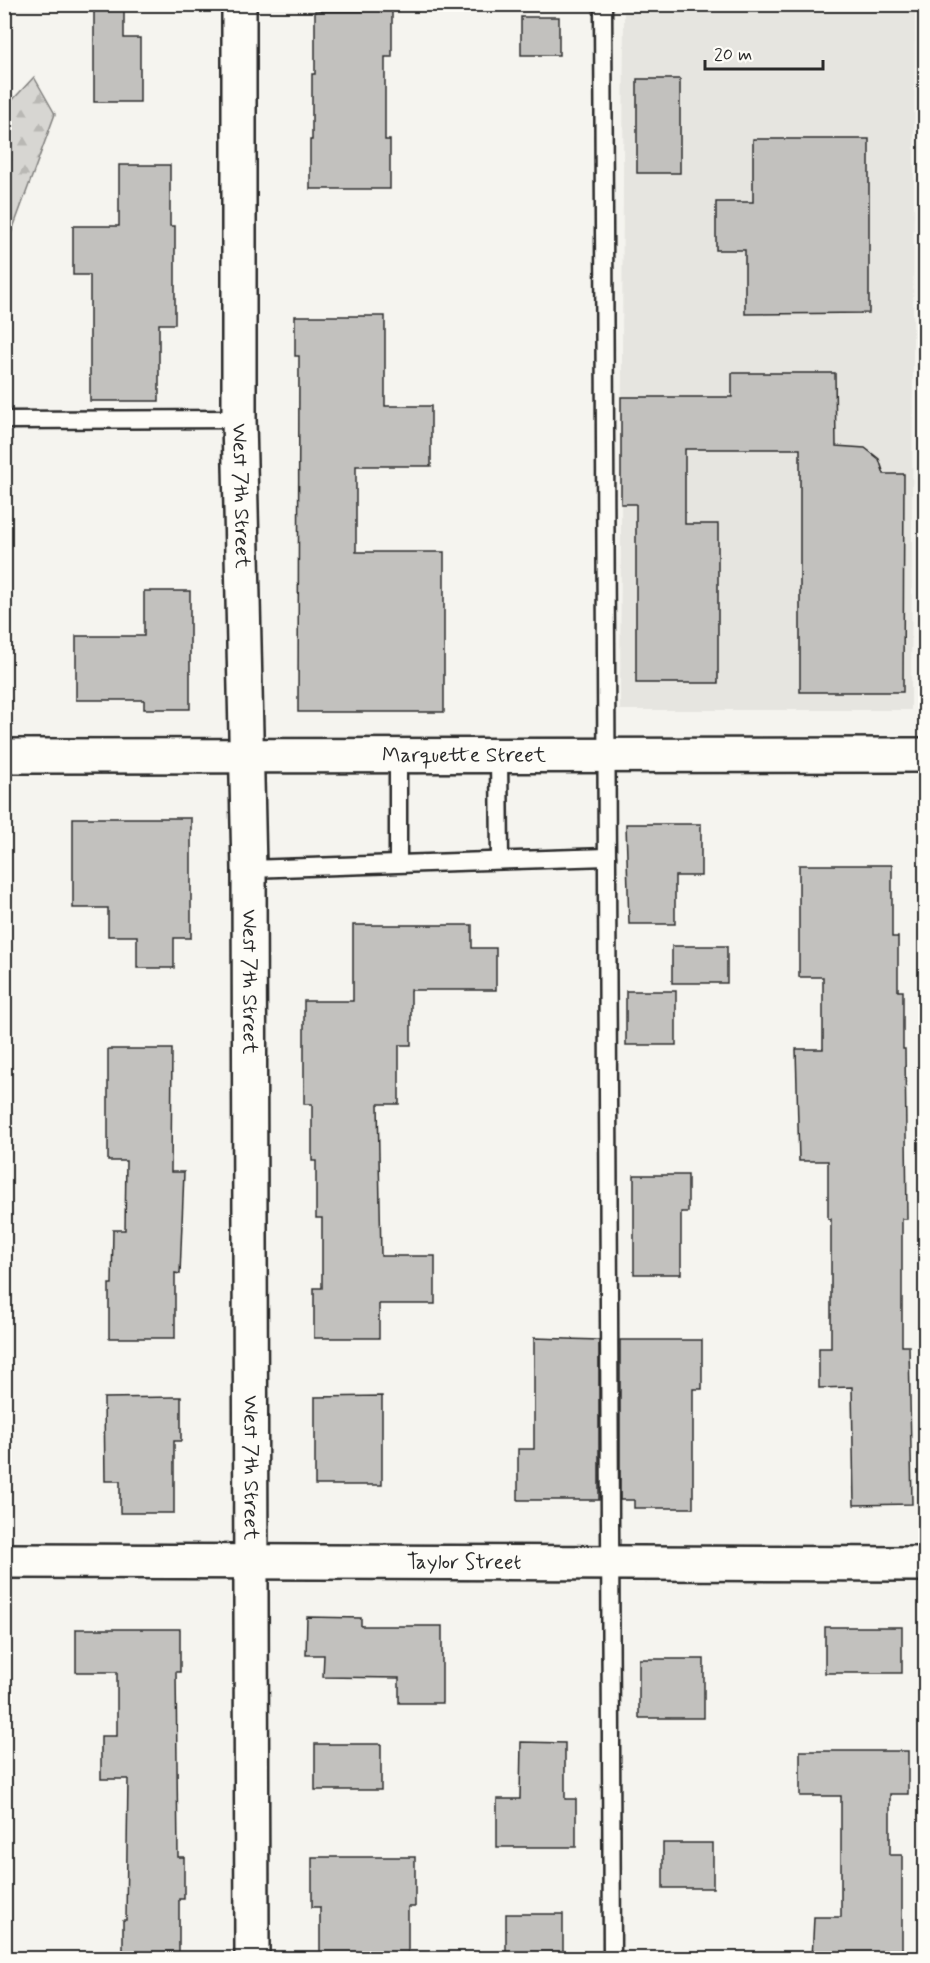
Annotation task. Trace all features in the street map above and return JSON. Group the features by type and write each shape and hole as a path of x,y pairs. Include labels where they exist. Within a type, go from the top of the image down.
{"street":[{"name":"West 7th Street","path":"239,4 239,419 249,869 252,1959"},
{"name":"Marquette Street","path":"4,756 926,755"},
{"name":"Taylor Street","path":"4,1561 926,1564"}],"lane":[{"path":"603,4 612,1959"},
{"path":"4,420 239,419"},
{"path":"398,756 398,863"},
{"path":"499,756 500,860"},
{"path":"249,869 607,857"}],"shaded area":[{"path":"624,5 915,5 911,710 620,710"}],"green space":[{"path":"34,77 55,114 5,250 5,108"}],"building":[{"path":"94,4 124,4 124,38 140,38 140,102 94,102"},
{"path":"315,11 392,11 392,57 385,57 385,140 390,140 390,189 310,189"},
{"path":"521,17 559,17 559,55 521,55"},
{"path":"637,79 680,79 680,173 637,173"},
{"path":"753,139 869,139 869,313 745,314 745,250 716,250 716,202 753,202"},
{"path":"119,165 170,165 170,226 175,226 175,324 159,324 159,401 90,401 90,275 73,275 73,226 119,226"},
{"path":"295,316 385,316 385,406 431,406 431,466 356,466 356,552 444,552 444,712 298,712 299,356 295,356"},
{"path":"732,373 835,373 836,446 865,448 879,459 884,474 904,474 903,692 800,692 800,449 685,449 685,524 718,524 718,683 636,683 636,504 621,504 621,397 732,397"},
{"path":"144,591 190,591 190,709 144,709 144,700 76,700 76,636 144,636"},
{"path":"73,818 191,818 191,938 174,938 174,968 137,968 137,936 108,936 108,908 73,908"},
{"path":"626,824 701,824 701,876 675,876 675,924 629,924"},
{"path":"799,865 892,865 892,937 898,937 898,991 903,991 903,1049 905,1049 907,1219 902,1219 902,1346 909,1346 912,1504 854,1505 852,1387 819,1388 819,1348 831,1348 831,1219 828,1219 828,1161 799,1161 796,1049 823,1049 823,977 799,977"},
{"path":"353,925 472,925 472,948 496,948 496,990 411,990 411,1045 399,1045 399,1104 378,1104 381,1256 435,1256 435,1304 379,1304 379,1338 314,1338 314,1288 322,1288 322,1218 316,1218 316,1161 312,1161 312,1104 304,1104 304,1001 353,1001"},
{"path":"672,946 727,946 727,983 672,983"},
{"path":"626,991 676,991 676,1045 626,1045"},
{"path":"108,1049 172,1049 171,1172 184,1172 180,1274 175,1273 175,1338 109,1338 109,1284 112,1284 113,1230 125,1230 126,1161 108,1161"},
{"path":"634,1175 688,1175 688,1212 681,1212 681,1274 634,1274"},
{"path":"534,1338 599,1340 599,1500 518,1500 518,1449 534,1449"},
{"path":"620,1340 702,1340 702,1389 693,1389 693,1508 634,1508 634,1500 620,1500"},
{"path":"382,1396 382,1485 315,1485 315,1397"},
{"path":"181,1397 181,1441 174,1441 174,1513 120,1513 120,1481 105,1481 104,1398"},
{"path":"307,1617 361,1618 361,1626 442,1626 442,1703 399,1703 399,1678 323,1677 324,1655 306,1655"},
{"path":"825,1627 902,1627 902,1673 825,1673"},
{"path":"76,1629 180,1629 180,1672 176,1672 178,1857 184,1857 184,1899 179,1899 179,1959 123,1959 123,1920 126,1920 128,1779 101,1779 101,1736 117,1736 117,1672 76,1672"},
{"path":"639,1659 704,1659 704,1718 639,1718"},
{"path":"521,1742 565,1743 565,1799 576,1799 576,1847 497,1847 497,1799 520,1799"},
{"path":"315,1744 381,1744 381,1790 315,1790"},
{"path":"800,1751 908,1751 908,1794 890,1794 890,1855 902,1855 902,1959 812,1959 814,1917 841,1917 841,1796 800,1796"},
{"path":"663,1843 713,1843 713,1888 663,1888"},
{"path":"312,1857 415,1857 415,1907 408,1907 408,1959 320,1959 320,1907 312,1907"},
{"path":"506,1914 563,1914 563,1959 506,1959"}]}
